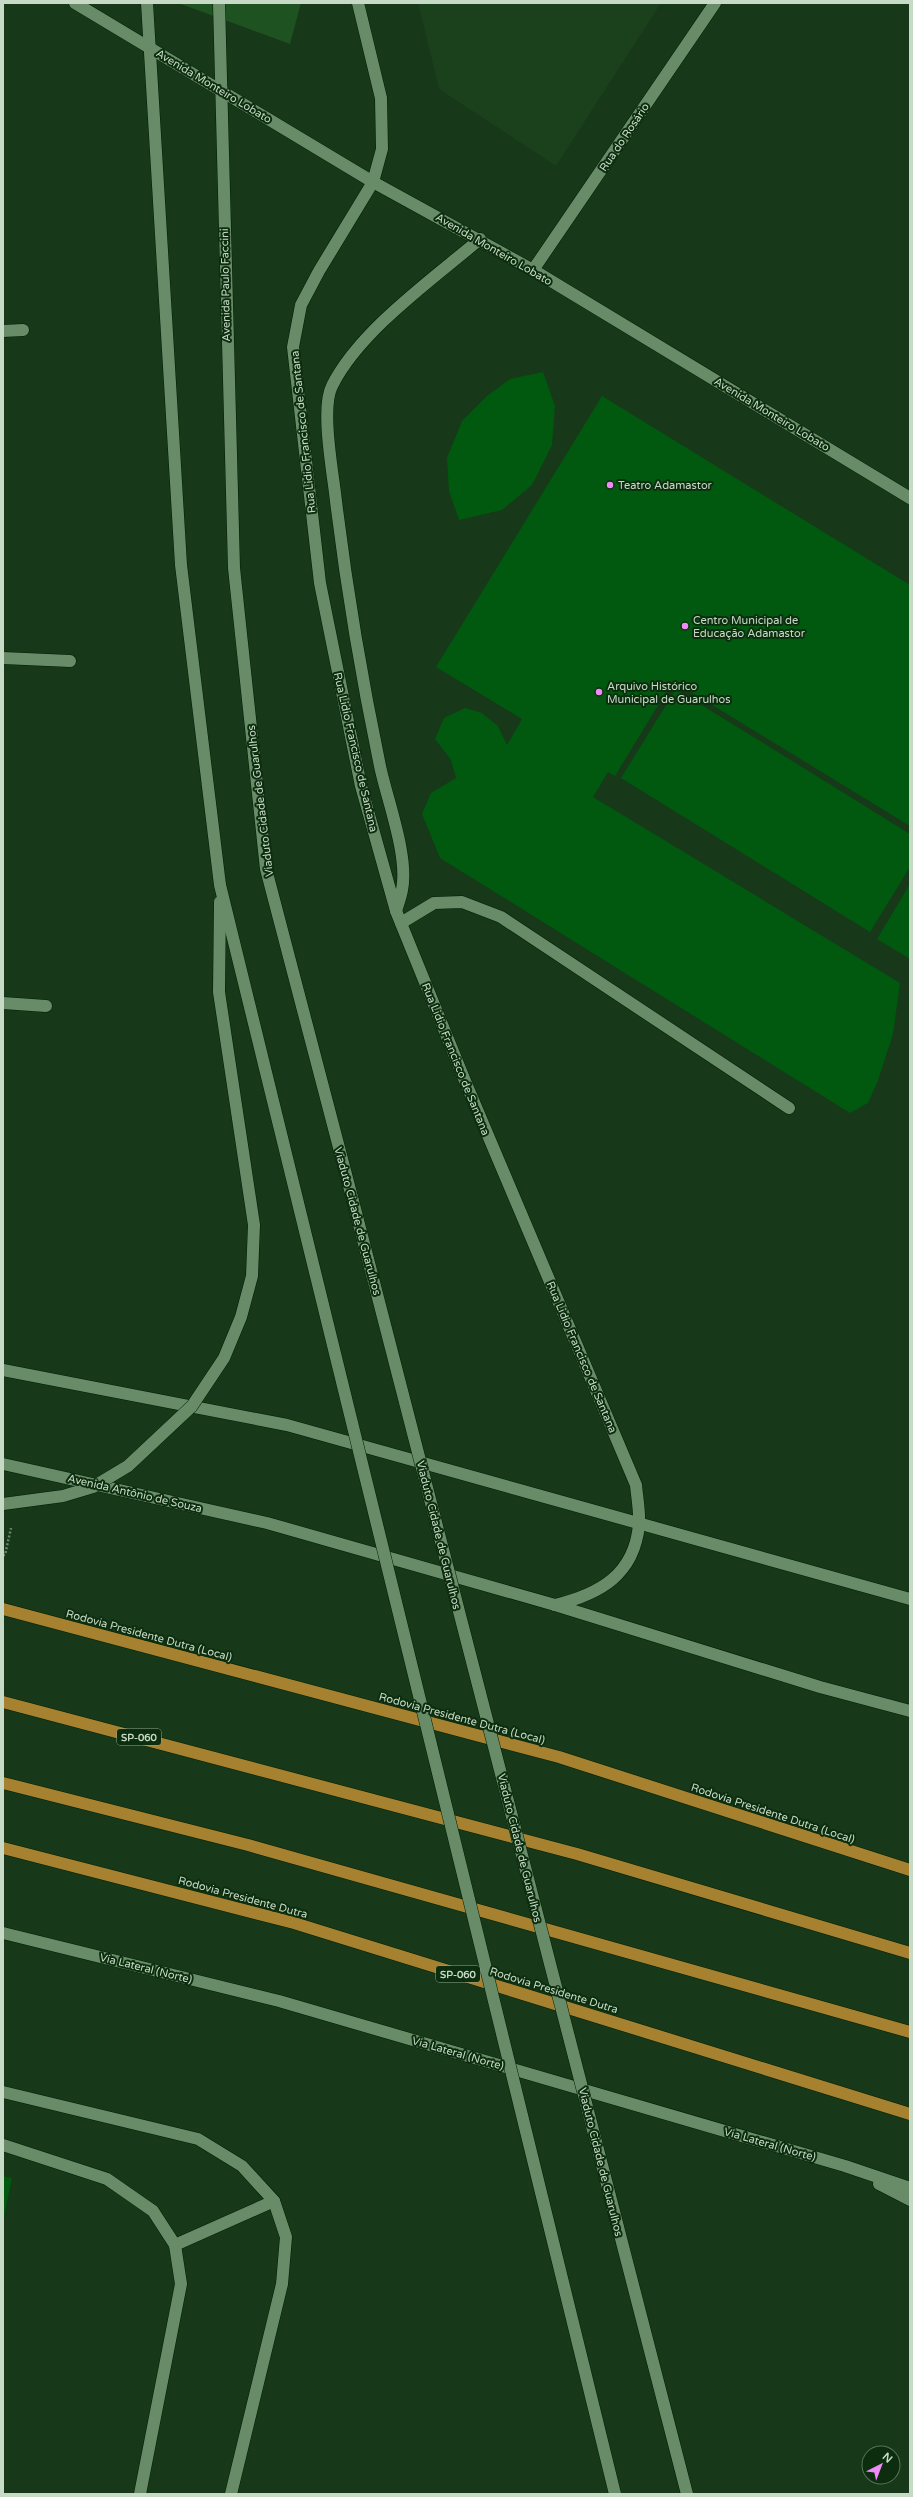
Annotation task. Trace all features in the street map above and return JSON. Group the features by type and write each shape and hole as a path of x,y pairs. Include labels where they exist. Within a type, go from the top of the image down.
{"highway":[{"name":"Rodovia Presidente Dutra (Local)","path":"3,1609 559,1757 910,1870"},
{"name":"SP-060","path":"3,1702 577,1854 910,1953"},
{"path":"3,1783 248,1845 910,2032"},
{"name":"Rodovia Presidente Dutra","path":"3,1848 294,1923 910,2114"}],"main road":[{"name":"Avenida Monteiro Lobato","path":"75,3 373,182 480,239 533,270 910,498"},
{"path":"147,3 181,565 220,885 615,2494"},
{"name":"Avenida Paulo Faccini","path":"219,3 223,91 226,322 234,568"},
{"name":"Rua Lidio Francisco de Santana","path":"358,3 381,98 382,149 373,182 319,271 301,306 293,347 320,582 361,786 396,911 465,1081 636,1485 639,1525 630,1562 608,1585 579,1599 555,1605"},
{"name":"Rua do Rosário","path":"533,270 715,3"},
{"path":"396,911 403,889 401,849 380,768 358,662 330,457 328,405 330,388 339,372 366,340 408,299 480,239"},
{"path":"3,331 23,330"},
{"name":"Viaduto Cidade de Guarulhos","path":"234,568 266,869 687,2494"},
{"path":"3,658 70,661"},
{"path":"3,1504 63,1496 93,1486 128,1466 192,1406 224,1358 241,1317 252,1276 254,1225 218,992 220,885"},
{"path":"402,923 434,903 462,902 500,917 789,1108"},
{"path":"3,1003 46,1006"},
{"path":"3,1370 294,1427 639,1525 910,1599"},
{"name":"Avenida Antônio de Souza","path":"3,1464 267,1523 555,1605 820,1687 910,1711"},
{"name":"Via Lateral (Norte)","path":"3,1933 279,2001 845,2166 910,2188"},
{"path":"3,2092 198,2139 242,2166 274,2201 286,2237 282,2284 231,2494"},
{"path":"3,2145 107,2180 153,2212 175,2244 181,2284 140,2494"},
{"path":"845,2166 910,2200"},
{"path":"175,2244 274,2201"}],"shaded area":[{"path":"178,3 301,3 290,44"},
{"path":"418,3 661,3 556,166 439,89"}],"building":[{"path":"543,372 555,406 552,445 532,485 502,510 459,520 449,491 447,458 462,421 487,396 510,379"},
{"path":"602,396 910,585 910,826 673,681 615,776 608,772 593,797 900,983 893,1034 877,1083 868,1103 850,1113 440,858 422,814 431,793 456,778 451,760 435,739 444,718 465,708 482,713 498,726 507,745 522,719 436,667"},
{"path":"676,689 910,834 910,867 870,932 621,778"},
{"path":"910,884 910,959 877,939"},
{"path":"3,2176 12,2178 4,2216 3,2216"}],"place":[{"name":"Teatro Adamastor","path":"610,485"},
{"name":"Centro Municipal de Educação Adamastor","path":"685,626"},
{"name":"Arquivo Histórico Municipal de Guarulhos","path":"599,692"}]}
